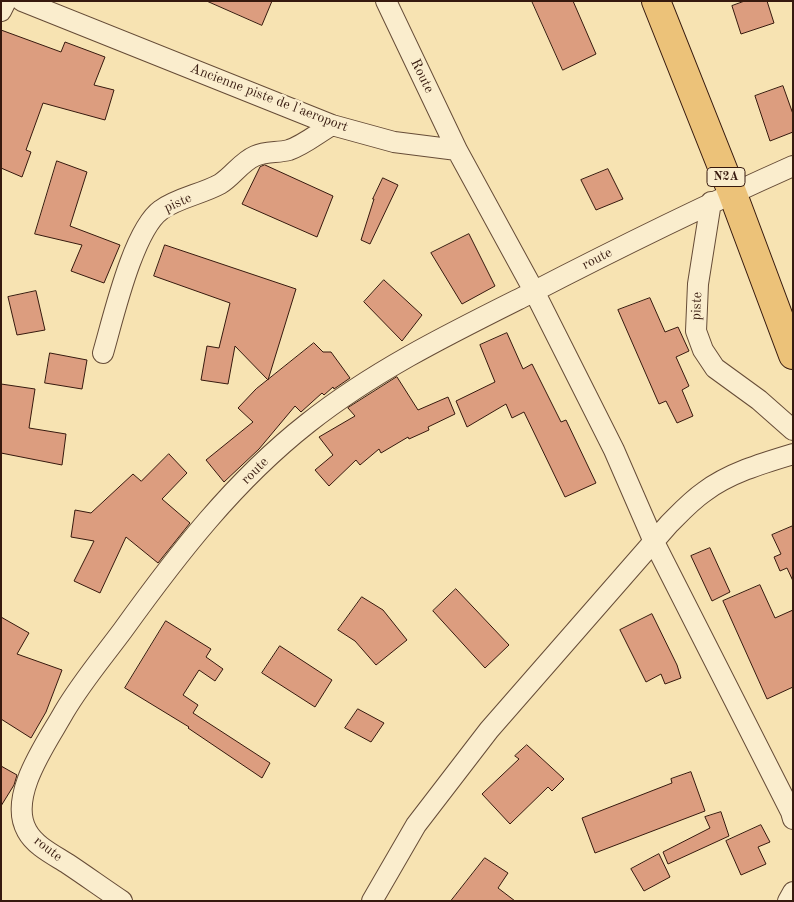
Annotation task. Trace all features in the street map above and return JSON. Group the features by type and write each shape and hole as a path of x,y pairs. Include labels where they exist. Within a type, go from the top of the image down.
{"highway":[{"name":"N2A","path":"656,1 722,197 793,355"}],"street":[{"path":"1,11 6,1"},
{"name":"Ancienne piste de l'aeroport","path":"22,1 332,125 394,142 457,150"},
{"name":"Route","path":"386,1 457,150"},
{"name":"piste","path":"103,353 122,287 138,242 151,219 161,210 172,204 220,184 250,158 260,154 288,150 332,125"},
{"path":"457,150 534,291 614,450 654,542 793,819"},
{"name":"route","path":"122,901 38,844 26,830 21,812 24,791 32,769 74,695 199,529 244,481 308,423 361,385 415,352 722,197 793,166"},
{"name":"piste","path":"722,197 698,284 696,331 703,350 715,368 759,400 793,430"},
{"path":"372,901 416,825 489,730 669,524 702,493 719,482 764,463 793,454"},
{"path":"788,901 793,892"}],"building":[{"path":"207,1 272,1 262,25"},
{"path":"532,1 573,1 596,54 563,70"},
{"path":"745,1 767,1 774,23 741,34 732,6"},
{"path":"1,30 61,52 65,42 105,57 94,85 114,90 105,120 43,103 26,150 31,152 22,177 1,168"},
{"path":"783,86 793,114 793,132 770,141 755,96"},
{"path":"57,161 87,172 70,226 120,245 104,283 71,271 82,245 35,234"},
{"path":"265,165 333,196 317,237 242,204 260,167"},
{"path":"608,169 623,199 596,210 581,180"},
{"path":"383,178 398,185 370,244 361,240 373,199"},
{"path":"469,234 495,286 462,304 431,253"},
{"path":"165,245 296,289 268,380 235,346 228,384 201,380 207,346 219,348 230,303 154,276"},
{"path":"384,280 422,315 402,341 364,302"},
{"path":"36,291 45,330 17,335 8,297"},
{"path":"650,298 665,332 678,327 689,351 676,357 689,386 682,390 693,416 677,423 666,401 659,404 618,310"},
{"path":"507,333 523,369 532,364 561,422 566,420 596,483 565,497 524,412 512,418 506,404 467,427 456,401 495,382 480,345"},
{"path":"314,343 323,352 331,352 350,378 334,389 333,387 324,395 322,393 301,412 295,406 259,449 224,482 206,460 253,422 238,408 256,389"},
{"path":"50,353 87,360 82,389 45,383"},
{"path":"397,377 418,410 448,397 455,414 428,427 429,430 409,439 408,437 381,453 379,449 360,465 356,460 329,486 315,470 333,455 319,437 355,416 348,408"},
{"path":"1,384 35,389 29,428 66,434 62,465 1,453"},
{"path":"169,454 187,473 162,499 190,523 158,563 126,537 100,593 74,581 94,541 71,537 75,510 91,513 133,474 141,481"},
{"path":"793,526 793,581 787,568 780,571 774,557 781,554 772,535"},
{"path":"710,548 730,592 712,601 691,556"},
{"path":"760,585 775,618 793,610 793,687 767,699 723,601"},
{"path":"456,589 509,645 485,668 433,611"},
{"path":"362,597 383,610 407,640 376,665 355,641 338,630"},
{"path":"652,614 677,665 681,678 665,684 661,674 646,682 620,630"},
{"path":"1,617 29,633 17,654 62,670 46,712 31,738 1,719"},
{"path":"166,621 211,649 206,657 223,669 215,681 199,670 183,695 198,705 193,713 270,763 262,778 189,727 125,688"},
{"path":"280,646 332,680 315,707 262,673"},
{"path":"358,709 384,723 371,742 345,728"},
{"path":"527,745 564,779 552,791 548,787 510,824 482,794 519,759 515,756"},
{"path":"1,766 17,775 14,785 1,806"},
{"path":"691,772 705,811 595,853 582,818 672,783 671,779"},
{"path":"721,812 729,836 668,864 663,852 710,828 705,817"},
{"path":"761,825 770,842 758,847 766,864 741,875 726,841"},
{"path":"659,854 670,877 644,891 631,869"},
{"path":"485,858 508,873 498,888 515,901 451,901"}]}
